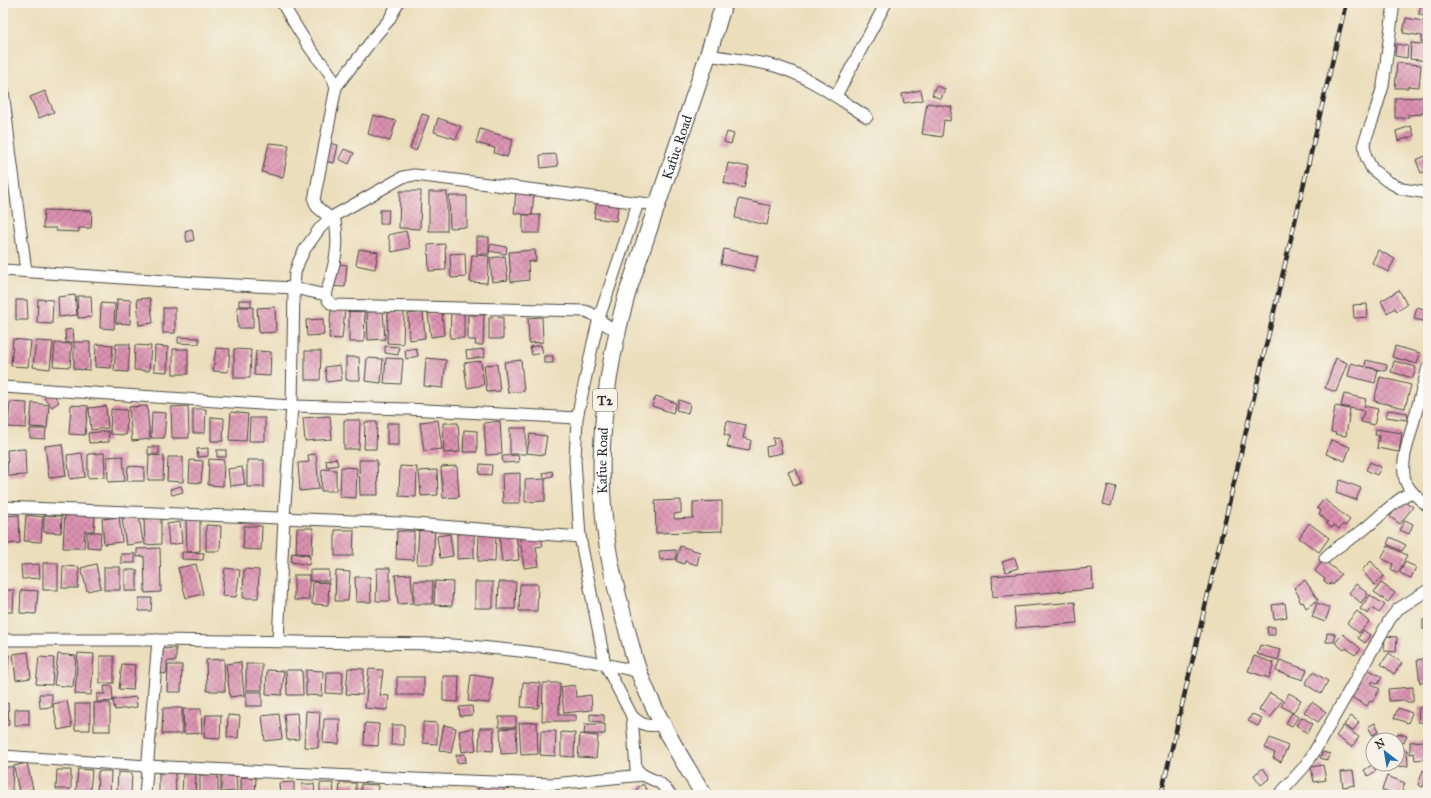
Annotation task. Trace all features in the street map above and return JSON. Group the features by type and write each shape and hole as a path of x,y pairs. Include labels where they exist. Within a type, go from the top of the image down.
{"highway":[{"name":"Kafue Road","path":"704,795 688,770 663,724 639,672 611,570 606,540 602,458 607,384 617,330 627,294 708,55 724,3"}],"street":[{"path":"282,3 310,48 325,65 336,87"},
{"path":"398,3 390,20 376,35 336,87 314,200 317,207 332,217 337,229 337,247 326,295 327,300 330,304 334,305 585,311 592,313 603,323 617,330"},
{"path":"836,96 886,3"},
{"path":"1394,3 1383,86 1374,119 1364,143 1366,157 1372,169 1387,181 1402,189 1428,193"},
{"path":"708,55 760,63 778,67 796,74 836,96 867,117"},
{"path":"3,90 26,271"},
{"path":"278,641 284,518 292,406 295,273 305,249 320,228 332,217 402,177 414,175 657,205"},
{"path":"638,203 599,318 577,418 576,460 580,537 605,664 632,716 645,725 652,726 663,724"},
{"path":"3,270 190,283 294,288 326,295"},
{"path":"1428,367 1403,464 1406,485 1411,492 1428,506"},
{"path":"3,387 292,406 408,409 577,418"},
{"path":"1325,558 1335,548 1363,530 1395,502 1411,492"},
{"path":"3,507 402,524 580,537"},
{"path":"1279,795 1304,767 1316,748 1390,619 1398,609 1428,590"},
{"path":"3,640 278,641 436,644 482,647 605,664 639,672"},
{"path":"145,795 158,640"},
{"path":"632,716 636,769 643,775 660,783 671,795"},
{"path":"3,756 147,766 553,784 643,775"}],"building":[{"path":"1421,3 1428,3 1428,16 1419,15"},
{"path":"1406,18 1428,22 1428,43 1421,42 1422,36 1403,33"},
{"path":"1411,43 1428,45 1428,61 1410,59"},
{"path":"1396,44 1408,46 1407,58 1395,56"},
{"path":"1397,63 1421,65 1419,87 1408,86 1408,88 1395,88"},
{"path":"936,86 945,89 941,99 932,95"},
{"path":"921,90 923,100 904,103 902,94"},
{"path":"45,91 54,112 39,118 30,97"},
{"path":"1427,97 1427,112 1408,115 1408,118 1395,118 1395,98"},
{"path":"927,103 952,107 950,121 944,120 942,137 922,134"},
{"path":"422,114 429,116 416,151 410,148"},
{"path":"373,115 396,121 390,141 368,134"},
{"path":"438,118 461,126 456,139 434,132"},
{"path":"1411,126 1414,136 1398,141 1396,131"},
{"path":"480,129 513,139 507,157 494,153 495,148 476,143"},
{"path":"727,132 734,134 731,144 724,142"},
{"path":"269,143 289,145 283,178 262,172"},
{"path":"328,143 338,145 334,163 324,161"},
{"path":"344,149 354,153 349,164 339,159"},
{"path":"556,154 558,166 541,168 540,155"},
{"path":"1428,155 1428,170 1421,173 1416,160"},
{"path":"728,163 749,167 744,188 724,183"},
{"path":"400,191 421,191 420,229 399,228"},
{"path":"516,191 534,193 532,215 514,213"},
{"path":"429,192 447,192 447,231 429,231"},
{"path":"449,196 467,196 467,227 450,228"},
{"path":"597,199 619,202 616,221 594,218"},
{"path":"739,199 771,206 767,225 735,218"},
{"path":"44,210 92,211 91,228 79,228 79,232 56,231 56,228 43,228"},
{"path":"380,210 389,210 388,224 380,224"},
{"path":"523,215 540,215 540,233 523,233"},
{"path":"192,229 194,240 187,242 185,231"},
{"path":"406,231 410,248 392,252 388,235"},
{"path":"477,237 489,237 489,254 477,254"},
{"path":"445,244 446,270 429,271 428,245"},
{"path":"491,244 507,247 506,254 489,251"},
{"path":"359,249 378,252 375,269 356,265"},
{"path":"724,249 758,256 754,271 721,264"},
{"path":"535,250 536,261 528,262 529,280 511,282 509,252"},
{"path":"1378,250 1395,259 1388,272 1372,263"},
{"path":"465,253 466,277 451,278 450,254"},
{"path":"472,255 489,256 487,283 470,282"},
{"path":"505,256 508,280 492,282 490,258"},
{"path":"331,263 347,265 345,287 328,286"},
{"path":"1399,290 1407,305 1397,311 1395,308 1387,313 1381,301"},
{"path":"75,295 77,315 59,317 58,297"},
{"path":"77,296 91,296 92,317 78,318"},
{"path":"150,298 153,323 139,325 137,299"},
{"path":"38,299 53,300 52,324 37,323"},
{"path":"117,299 131,300 130,324 116,323"},
{"path":"16,300 27,300 28,320 16,320"},
{"path":"239,300 251,300 251,306 239,306"},
{"path":"101,303 115,304 114,329 100,328"},
{"path":"1367,304 1368,317 1354,318 1353,305"},
{"path":"237,307 253,307 253,328 238,328"},
{"path":"275,307 276,332 259,333 257,308"},
{"path":"1417,307 1428,310 1428,322 1414,319"},
{"path":"163,308 175,308 175,333 163,333"},
{"path":"331,308 345,309 342,339 329,338"},
{"path":"349,310 365,310 364,342 349,342"},
{"path":"383,311 385,339 368,340 367,312"},
{"path":"451,311 464,311 464,338 450,338"},
{"path":"388,312 404,312 403,344 387,343"},
{"path":"423,312 425,338 409,340 408,314"},
{"path":"442,312 444,335 431,337 428,314"},
{"path":"468,315 484,315 483,345 475,345 476,340 468,340"},
{"path":"503,317 503,339 489,339 489,318"},
{"path":"542,317 543,342 529,343 528,318"},
{"path":"323,319 324,335 307,336 306,320"},
{"path":"73,329 74,342 66,343 65,330"},
{"path":"178,337 199,338 199,344 178,343"},
{"path":"13,339 31,341 28,367 11,366"},
{"path":"36,341 53,342 50,369 33,367"},
{"path":"74,342 90,342 90,370 74,369"},
{"path":"55,343 72,344 70,367 53,366"},
{"path":"96,344 113,345 111,368 95,367"},
{"path":"116,344 130,344 128,372 114,371"},
{"path":"135,345 151,346 149,371 134,370"},
{"path":"541,345 543,353 532,355 530,347"},
{"path":"155,346 168,347 167,372 154,371"},
{"path":"385,346 399,347 398,355 385,353"},
{"path":"1395,346 1420,353 1417,364 1392,357"},
{"path":"216,348 230,349 228,372 213,371"},
{"path":"416,348 418,356 406,359 405,350"},
{"path":"173,349 188,349 188,374 173,374"},
{"path":"234,349 251,350 250,378 234,378"},
{"path":"484,349 485,357 467,359 466,351"},
{"path":"256,351 271,352 270,376 254,375"},
{"path":"305,351 321,351 320,380 305,380"},
{"path":"544,356 553,356 553,363 544,363"},
{"path":"346,357 359,357 360,380 346,380"},
{"path":"367,358 383,359 381,383 365,381"},
{"path":"386,358 403,359 401,384 384,383"},
{"path":"426,358 446,360 443,388 424,386"},
{"path":"1336,358 1347,363 1336,392 1325,388"},
{"path":"521,360 524,391 508,393 504,362"},
{"path":"1366,360 1387,365 1386,371 1367,367 1378,370 1375,383 1348,376 1351,363 1365,367"},
{"path":"481,361 484,385 467,388 464,363"},
{"path":"1394,361 1416,367 1413,378 1391,372"},
{"path":"497,364 500,391 487,392 484,365"},
{"path":"340,365 342,380 327,382 325,367"},
{"path":"1380,377 1411,385 1405,408 1374,401"},
{"path":"51,392 59,402 52,407 44,398"},
{"path":"1344,394 1366,399 1364,406 1378,409 1374,425 1361,422 1364,411 1341,406"},
{"path":"656,396 676,403 673,413 652,406"},
{"path":"679,400 690,404 688,413 676,410"},
{"path":"10,402 27,403 26,428 8,427"},
{"path":"32,403 49,405 47,428 30,427"},
{"path":"71,405 88,406 85,435 69,434"},
{"path":"106,406 108,428 91,430 89,408"},
{"path":"147,406 150,439 132,441 129,407"},
{"path":"188,406 189,438 172,438 171,407"},
{"path":"1335,406 1350,409 1346,436 1331,432"},
{"path":"111,409 127,410 126,435 110,434"},
{"path":"193,409 206,409 205,433 193,433"},
{"path":"1388,410 1408,413 1407,420 1386,417"},
{"path":"152,412 166,413 164,438 151,438"},
{"path":"231,412 248,414 246,441 229,440"},
{"path":"330,416 332,439 305,441 303,418"},
{"path":"211,417 224,418 223,441 211,441"},
{"path":"250,418 265,418 265,441 249,441"},
{"path":"344,420 360,420 359,449 344,449"},
{"path":"438,420 442,449 424,451 420,422"},
{"path":"500,421 502,454 486,455 484,423"},
{"path":"727,421 746,425 743,438 751,440 749,451 727,447 730,436 724,435"},
{"path":"365,422 377,422 376,449 364,449"},
{"path":"387,423 399,423 399,445 387,445"},
{"path":"443,423 458,423 460,452 444,453"},
{"path":"510,428 526,428 526,454 510,454"},
{"path":"30,429 46,429 45,439 30,438"},
{"path":"1376,429 1402,433 1399,452 1377,448 1379,435 1375,435"},
{"path":"464,430 477,431 477,452 463,452"},
{"path":"108,431 109,442 89,443 88,433"},
{"path":"530,434 547,436 544,455 527,453"},
{"path":"779,437 782,453 767,456 766,447 774,445 773,438"},
{"path":"1331,440 1350,447 1345,461 1326,454"},
{"path":"62,444 66,476 49,478 45,446"},
{"path":"148,447 159,447 159,454 148,454"},
{"path":"208,448 208,456 198,457 197,449"},
{"path":"25,449 26,475 8,476 7,450"},
{"path":"217,450 226,450 226,457 217,457"},
{"path":"82,453 85,477 70,479 67,455"},
{"path":"104,453 105,477 88,478 88,454"},
{"path":"316,454 319,489 300,491 298,463 309,462 308,455"},
{"path":"149,455 164,456 163,480 148,480"},
{"path":"518,455 519,462 503,463 502,456"},
{"path":"123,456 125,481 108,482 107,457"},
{"path":"168,457 183,457 183,482 167,481"},
{"path":"336,458 338,465 327,467 326,460"},
{"path":"209,459 224,460 223,486 208,485"},
{"path":"190,460 203,461 201,483 189,482"},
{"path":"247,460 264,460 264,487 247,487"},
{"path":"359,460 377,460 378,495 360,495"},
{"path":"1370,462 1381,467 1377,475 1366,470"},
{"path":"480,464 492,465 491,475 479,474"},
{"path":"128,466 144,467 144,481 127,481"},
{"path":"400,466 417,467 416,497 399,496"},
{"path":"457,466 459,497 443,498 441,467"},
{"path":"242,467 245,484 230,486 228,469"},
{"path":"341,467 357,468 356,498 340,497"},
{"path":"322,469 336,470 336,491 321,491"},
{"path":"796,469 801,483 794,486 788,472"},
{"path":"437,470 438,495 421,496 419,471"},
{"path":"552,471 553,476 544,478 543,473"},
{"path":"520,473 520,503 503,503 502,474"},
{"path":"545,479 545,501 525,502 525,480"},
{"path":"1340,480 1361,488 1356,500 1336,493"},
{"path":"1108,485 1116,487 1111,506 1103,504"},
{"path":"181,486 183,492 172,495 170,489"},
{"path":"1324,499 1350,520 1345,526 1343,524 1339,529 1334,525 1332,528 1319,514 1321,511 1317,508"},
{"path":"1402,499 1413,507 1400,524 1390,517"},
{"path":"681,500 681,513 674,514 674,519 693,518 693,502 722,501 722,531 656,533 655,501"},
{"path":"65,511 95,512 94,531 85,531 84,548 63,548"},
{"path":"19,515 20,543 4,544 3,516"},
{"path":"26,515 43,517 41,542 24,541"},
{"path":"44,515 62,516 61,533 44,532"},
{"path":"139,516 143,543 126,545 122,519"},
{"path":"119,517 122,542 104,544 102,519"},
{"path":"161,518 161,544 145,545 144,519"},
{"path":"200,518 200,551 187,552 186,519"},
{"path":"1405,520 1413,524 1409,534 1400,530"},
{"path":"180,522 182,543 169,545 167,524"},
{"path":"1309,523 1329,538 1319,552 1299,538"},
{"path":"206,525 221,526 220,551 206,551"},
{"path":"244,526 262,526 261,550 243,549"},
{"path":"297,528 313,528 312,554 296,553"},
{"path":"419,528 435,528 433,564 417,564"},
{"path":"335,530 354,530 353,556 335,556"},
{"path":"397,531 414,531 414,560 396,559"},
{"path":"87,532 101,532 100,548 87,547"},
{"path":"516,532 519,560 502,562 499,534"},
{"path":"474,533 474,558 457,559 457,534"},
{"path":"450,534 453,556 440,558 437,536"},
{"path":"479,535 496,536 495,562 478,561"},
{"path":"541,535 543,546 536,547 539,566 524,568 520,539"},
{"path":"1390,537 1406,545 1402,551 1387,544"},
{"path":"680,546 700,552 697,565 685,561 684,564 676,561"},
{"path":"1388,546 1407,555 1398,573 1391,569 1393,564 1381,558"},
{"path":"160,548 161,592 145,593 144,556 137,557 137,549"},
{"path":"676,550 676,559 660,560 659,551"},
{"path":"182,552 204,553 203,560 182,559"},
{"path":"292,553 310,556 309,565 291,562"},
{"path":"121,554 135,554 135,563 121,563"},
{"path":"1015,558 1018,568 1006,572 1002,562"},
{"path":"1323,560 1341,574 1333,585 1331,583 1330,585 1324,581 1325,579 1315,571"},
{"path":"1371,561 1384,576 1374,585 1362,570"},
{"path":"1405,562 1416,567 1411,578 1400,573"},
{"path":"43,563 58,563 58,590 43,590"},
{"path":"39,564 40,578 22,579 21,565"},
{"path":"96,564 101,588 87,591 81,568"},
{"path":"196,564 203,594 186,598 178,568"},
{"path":"63,566 79,567 78,588 62,588"},
{"path":"104,567 120,567 120,590 104,590"},
{"path":"225,568 240,570 236,597 222,596"},
{"path":"377,568 390,568 390,601 376,601"},
{"path":"1092,568 1093,589 993,597 992,576"},
{"path":"244,569 259,570 258,598 243,598"},
{"path":"125,570 137,570 137,591 125,591"},
{"path":"310,570 329,570 329,581 310,581"},
{"path":"336,571 350,572 348,601 335,601"},
{"path":"411,574 413,603 398,604 395,575"},
{"path":"294,575 309,575 309,600 294,600"},
{"path":"355,577 370,577 371,602 356,602"},
{"path":"1305,580 1318,600 1306,608 1303,602 1301,603 1300,598 1294,588"},
{"path":"414,581 433,581 432,604 414,604"},
{"path":"435,581 453,582 452,606 434,605"},
{"path":"313,582 329,583 328,605 312,604"},
{"path":"475,582 493,582 493,608 475,608"},
{"path":"499,582 516,582 515,609 498,609"},
{"path":"1381,583 1395,593 1388,602 1374,592"},
{"path":"520,584 538,584 537,611 519,611"},
{"path":"1356,584 1368,594 1361,603 1349,593"},
{"path":"3,590 14,590 13,612 3,612"},
{"path":"21,590 38,591 36,614 20,613"},
{"path":"1370,595 1385,605 1379,613 1372,608 1368,614 1360,609"},
{"path":"139,598 152,598 151,611 139,611"},
{"path":"1075,602 1077,623 1016,628 1014,607"},
{"path":"1285,603 1287,617 1274,619 1272,605"},
{"path":"1317,603 1330,608 1325,622 1312,617"},
{"path":"1357,611 1369,622 1359,633 1347,623"},
{"path":"1423,620 1428,620 1428,629 1423,629"},
{"path":"1267,627 1275,627 1275,635 1268,635"},
{"path":"1363,630 1370,635 1365,643 1358,638"},
{"path":"1327,633 1335,634 1334,642 1326,642"},
{"path":"1343,634 1361,649 1355,655 1346,648 1344,650 1335,643"},
{"path":"1385,636 1397,637 1396,652 1384,651"},
{"path":"1260,645 1281,650 1278,660 1257,654"},
{"path":"176,648 176,661 167,661 167,673 161,674 160,649"},
{"path":"28,652 31,678 16,680 13,654"},
{"path":"78,653 94,654 91,695 75,694"},
{"path":"1389,653 1402,663 1394,674 1381,664"},
{"path":"3,654 9,655 7,679 3,679"},
{"path":"58,654 76,656 73,687 54,685"},
{"path":"100,656 114,656 114,683 100,683"},
{"path":"1254,656 1274,663 1269,678 1248,671"},
{"path":"39,657 54,658 52,685 36,684"},
{"path":"1428,658 1428,682 1420,683 1417,660"},
{"path":"224,659 225,691 207,691 206,660"},
{"path":"1280,660 1307,670 1303,680 1276,671"},
{"path":"241,662 244,695 230,697 226,664"},
{"path":"122,664 135,665 133,690 119,689"},
{"path":"246,664 262,664 262,690 246,690"},
{"path":"168,665 182,665 181,692 167,692"},
{"path":"348,668 364,669 362,695 346,694"},
{"path":"1366,668 1382,677 1378,684 1373,681 1371,684 1380,689 1372,702 1370,701 1367,706 1349,696"},
{"path":"369,669 383,670 380,695 389,696 387,710 365,708"},
{"path":"267,670 284,671 282,695 266,694"},
{"path":"286,670 302,670 303,695 287,695"},
{"path":"306,670 323,671 322,696 306,695"},
{"path":"327,672 343,672 342,694 326,693"},
{"path":"1313,672 1328,681 1321,694 1305,684"},
{"path":"471,675 493,678 489,703 468,701"},
{"path":"443,676 459,676 458,702 443,701"},
{"path":"397,677 424,677 424,695 397,695"},
{"path":"523,682 540,683 538,708 521,707"},
{"path":"543,683 560,683 559,715 576,715 576,721 542,721"},
{"path":"575,685 576,697 591,695 592,710 564,713 561,687"},
{"path":"104,686 112,686 113,701 97,702 97,694 105,694"},
{"path":"1413,687 1413,702 1405,702 1405,700 1389,701 1388,689"},
{"path":"246,692 262,692 262,706 246,706"},
{"path":"1270,693 1282,700 1271,717 1259,710"},
{"path":"1289,693 1301,700 1293,713 1281,706"},
{"path":"39,694 52,694 52,707 40,708"},
{"path":"136,697 137,707 115,710 113,700"},
{"path":"67,701 72,727 58,730 53,704"},
{"path":"1312,702 1326,712 1318,722 1304,712"},
{"path":"8,703 9,725 3,725 3,704"},
{"path":"94,703 110,703 110,731 94,731"},
{"path":"75,704 90,704 90,730 75,730"},
{"path":"472,706 473,715 460,716 459,707"},
{"path":"1419,707 1428,708 1428,723 1418,722"},
{"path":"163,708 182,708 182,734 162,734"},
{"path":"1398,708 1412,713 1408,723 1394,718"},
{"path":"15,709 29,709 29,725 15,725"},
{"path":"183,709 201,709 202,733 184,734"},
{"path":"306,711 320,712 318,748 304,747"},
{"path":"297,713 299,739 287,740 284,714"},
{"path":"1292,713 1298,717 1292,726 1286,723"},
{"path":"279,714 282,739 265,741 262,716"},
{"path":"590,714 604,715 604,722 590,721"},
{"path":"1252,714 1262,718 1258,726 1248,721"},
{"path":"206,715 221,715 220,739 204,738"},
{"path":"228,715 240,716 238,738 227,737"},
{"path":"1351,716 1359,722 1353,731 1344,725"},
{"path":"499,717 516,717 516,727 499,727"},
{"path":"1302,717 1313,724 1307,733 1296,725"},
{"path":"324,719 340,719 339,744 323,743"},
{"path":"423,722 437,723 437,744 423,743"},
{"path":"537,722 538,754 521,755 519,723"},
{"path":"365,723 379,724 378,746 364,745"},
{"path":"1375,723 1379,731 1371,732 1368,727"},
{"path":"585,724 605,724 605,734 584,734"},
{"path":"392,725 404,725 404,745 391,745"},
{"path":"444,725 456,728 451,753 439,750"},
{"path":"1343,726 1359,737 1352,747 1336,736"},
{"path":"473,728 476,750 462,752 459,731"},
{"path":"480,728 494,728 493,751 479,750"},
{"path":"516,728 517,753 501,754 500,729"},
{"path":"541,731 556,731 555,756 540,755"},
{"path":"561,732 575,733 574,757 561,756"},
{"path":"580,734 598,736 596,758 578,757"},
{"path":"1270,738 1288,746 1281,762 1273,758 1275,753 1265,748"},
{"path":"1425,741 1426,759 1415,760 1414,753 1410,754 1410,742"},
{"path":"1405,750 1407,750 1408,766 1405,766"},
{"path":"1323,752 1330,754 1327,760 1320,758"},
{"path":"465,754 466,762 457,763 456,755"},
{"path":"27,763 33,789 19,792 14,766"},
{"path":"1323,765 1326,780 1314,782 1311,767"},
{"path":"3,767 13,767 12,791 3,790"},
{"path":"1263,768 1270,778 1261,785 1254,775"},
{"path":"78,769 92,770 90,792 76,792"},
{"path":"57,770 71,770 71,789 56,789"},
{"path":"1423,770 1428,773 1423,787 1418,785"},
{"path":"98,771 111,771 110,795 97,795"},
{"path":"1353,771 1355,785 1343,787 1341,772"},
{"path":"118,772 132,773 131,793 117,792"},
{"path":"1365,772 1374,772 1368,776"},
{"path":"159,773 175,773 176,795 159,795"},
{"path":"183,774 196,774 195,795 182,795"},
{"path":"200,775 218,775 218,795 200,795"},
{"path":"221,776 236,776 237,791 221,792"},
{"path":"1387,776 1405,783 1401,795 1382,790"},
{"path":"241,777 256,778 255,795 241,795"},
{"path":"294,782 294,795 280,795 279,783"},
{"path":"479,782 505,785 503,795 477,794"},
{"path":"320,783 333,783 334,795 320,795"},
{"path":"340,783 356,783 356,794 339,794"},
{"path":"302,784 314,784 315,795 303,795"},
{"path":"361,784 378,785 377,795 361,795"},
{"path":"643,784 650,795 640,795 636,789"},
{"path":"533,785 544,785 544,795 533,795"}],"railway":[{"path":"1161,795 1346,3"}]}
